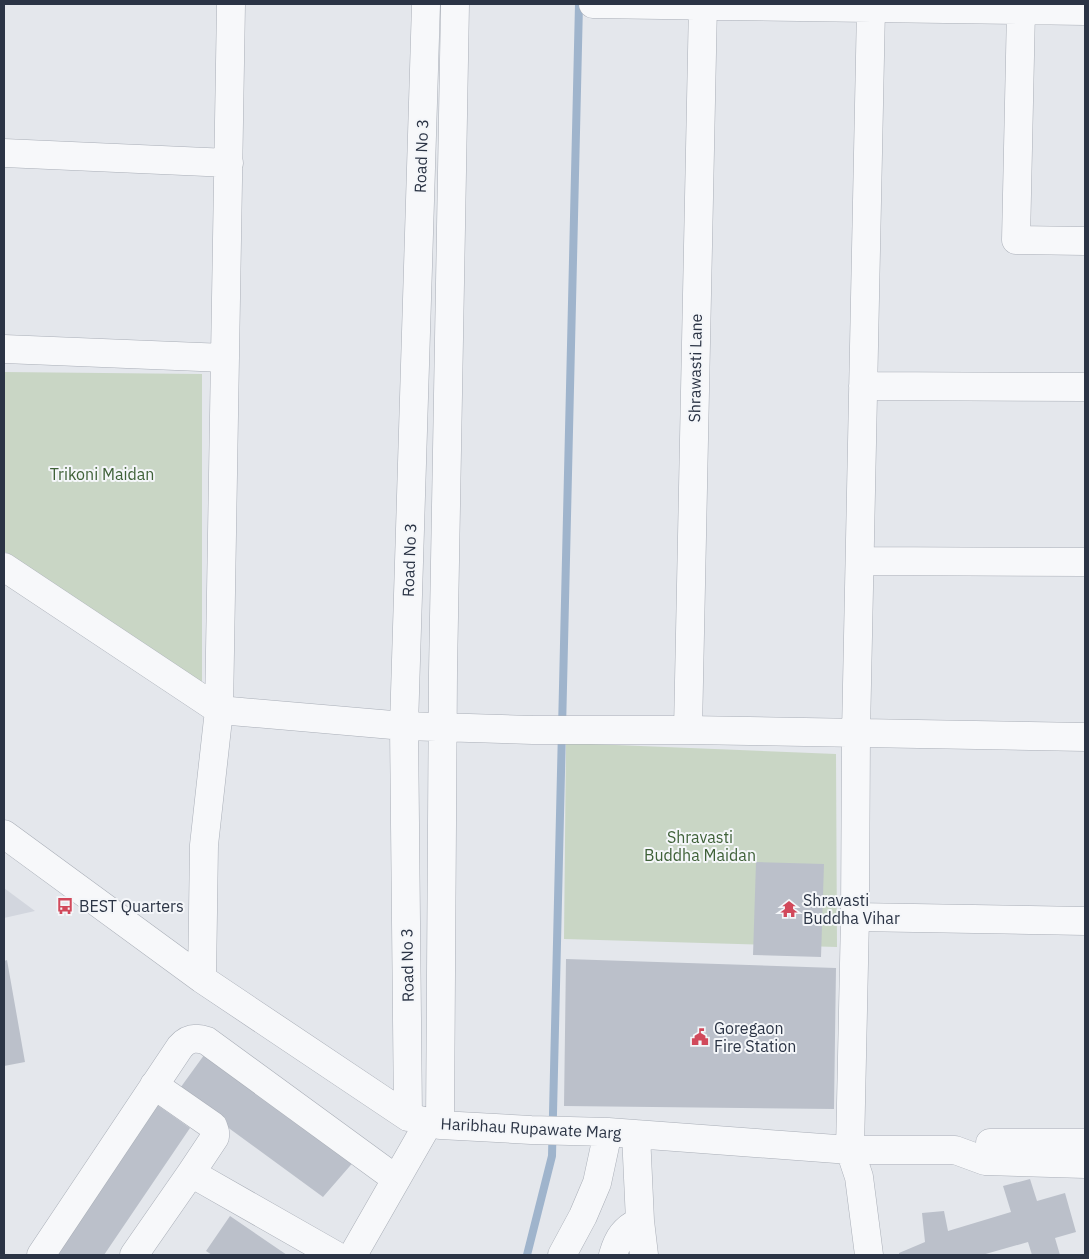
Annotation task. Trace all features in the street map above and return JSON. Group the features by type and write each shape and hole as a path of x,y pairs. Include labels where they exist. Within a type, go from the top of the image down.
{"street":[{"path":"202,979 204,845 219,710 231,4"},
{"name":"Road No 3","path":"425,1122 404,726 426,4"},
{"path":"353,1255 396,1179 425,1122 443,727 455,4"},
{"path":"593,4 1085,11"},
{"name":"Shrawasti Lane","path":"688,730 703,5"},
{"path":"869,1255 859,1177 850,1150 855,917 856,733 871,8"},
{"path":"1021,10 1016,240 1085,241"},
{"path":"4,153 229,163"},
{"path":"4,349 225,358"},
{"path":"863,386 1085,388"},
{"path":"860,561 1085,562"},
{"path":"4,567 219,710 404,726 533,730 688,730 1085,737"},
{"path":"4,834 202,979 425,1122"},
{"path":"855,917 1085,921"},
{"path":"41,1255 185,1041 199,1038 207,1041 396,1179"},
{"path":"134,1255 215,1137 213,1126 154,1085"},
{"name":"Haribhau Rupawate Marg","path":"425,1122 531,1130 608,1132 850,1150 954,1150 985,1161 1085,1164"},
{"path":"562,1255 583,1216 597,1183 608,1132"},
{"path":"636,1134 640,1221 644,1255"},
{"path":"954,1150 983,1143 1085,1143"},
{"path":"191,1173 335,1255"},
{"path":"613,1255 617,1241 622,1234 630,1226 640,1221"}],"shaded area":[{"path":"4,888 35,911 4,918"}],"green space":[{"name":"Trikoni Maidan","path":"4,372 202,374 202,698 171,667 4,551"},
{"name":"Shravasti Buddha Maidan","path":"566,743 836,754 837,947 564,939"}],"building":[{"name":"Shravasti Buddha Vihar","path":"756,862 824,864 821,957 753,955"},
{"name":"Goregaon Fire Station","path":"566,959 836,968 834,1109 564,1106"},
{"path":"7,960 25,1062 4,1066 4,961"},
{"path":"207,1051 356,1159 323,1197 178,1091"},
{"path":"153,1102 190,1128 104,1255 49,1255"},
{"path":"1030,1179 1037,1201 1065,1193 1076,1232 1055,1238 1060,1255 1032,1255 1028,1242 982,1255 899,1255 899,1253 925,1242 922,1213 944,1211 948,1231 1011,1212 1003,1186"},
{"path":"230,1216 287,1255 212,1255 206,1251"}],"waterway":[{"path":"527,1255 552,1156 579,4"}],"place":[{"name":"BEST Quarters","path":"65,906"},
{"name":"Shravasti Buddha Vihar","path":"789,909"},
{"name":"Goregaon Fire Station","path":"700,1037"}]}
